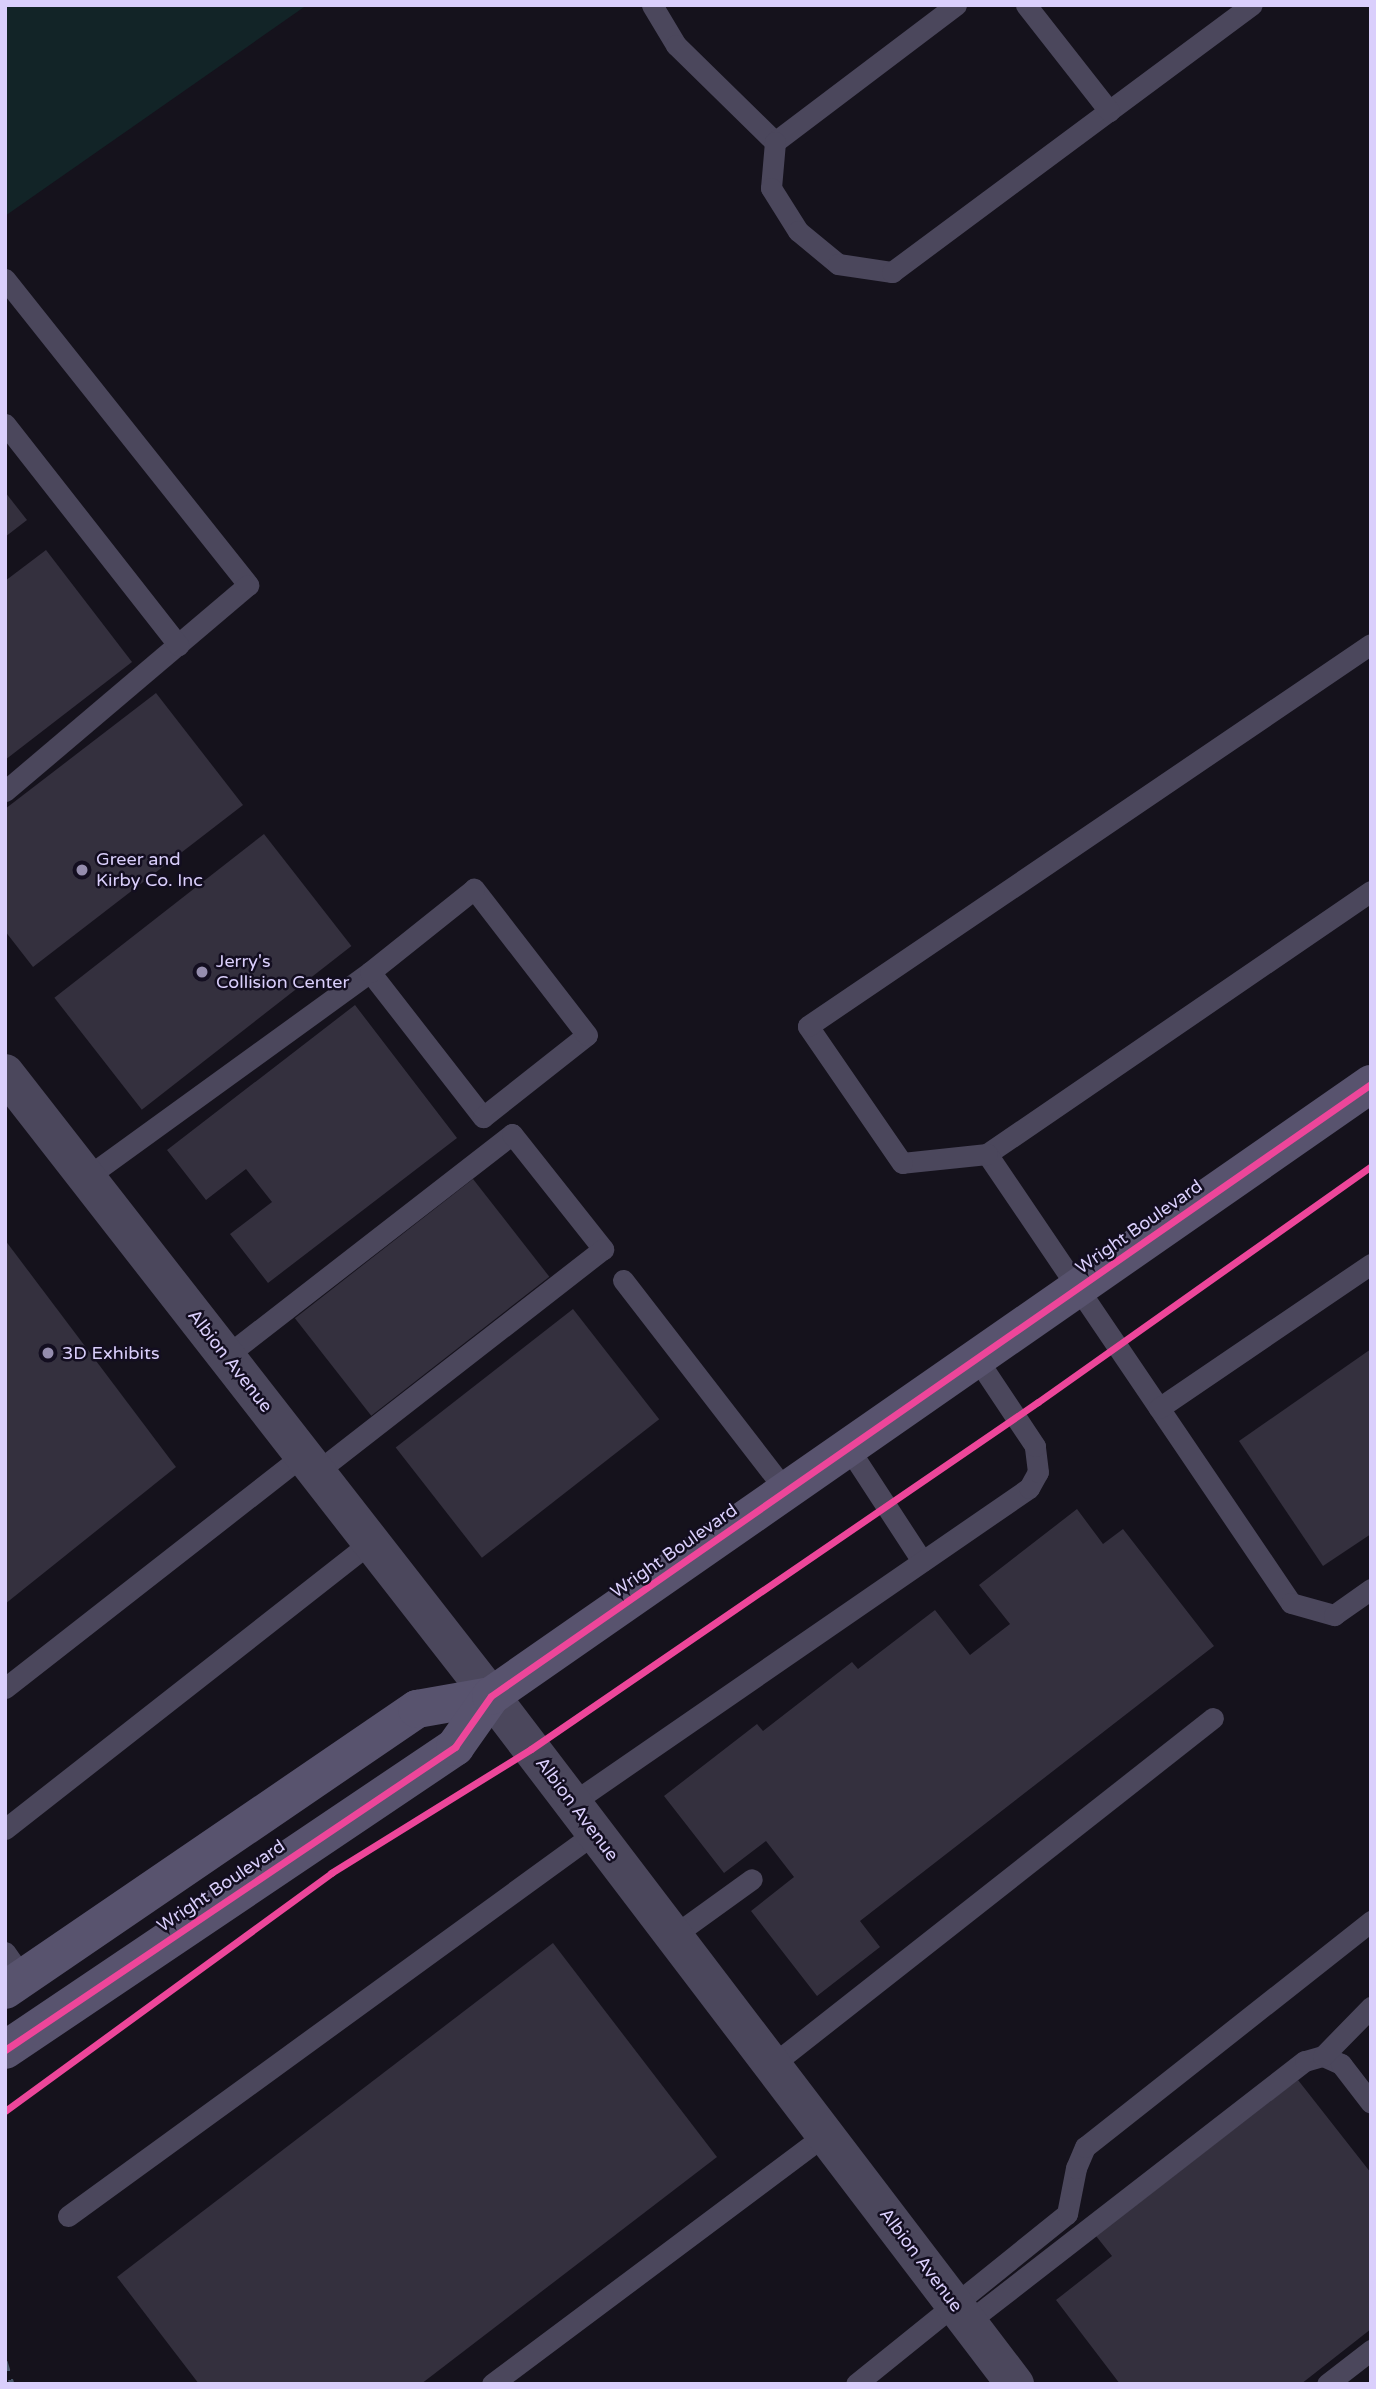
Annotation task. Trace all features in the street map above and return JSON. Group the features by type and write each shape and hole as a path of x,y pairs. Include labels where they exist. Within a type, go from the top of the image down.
{"street":[{"name":"Albion Avenue","path":"5,1073 491,1696 1015,2384"},
{"name":"Wright Boulevard","path":"5,2050 456,1747 491,1696 1371,1084"},
{"name":"Wright Boulevard","path":"11,1973 417,1709 491,1696"}],"lane":[{"path":"652,5 676,45 775,142"},
{"path":"956,5 775,142 771,188 798,231 838,264 892,272 1252,5"},
{"path":"1026,5 1109,111"},
{"path":"5,279 248,585 5,791"},
{"path":"5,424 178,645"},
{"path":"1371,643 808,1026 902,1163 987,1154 1371,891"},
{"path":"87,1177 370,972 474,889 587,1035 483,1117 370,972"},
{"path":"5,1688 603,1249 512,1134 226,1356"},
{"path":"987,1154 1291,1603 1334,1615 1371,1589"},
{"path":"1159,1408 1371,1264"},
{"path":"623,1280 787,1492"},
{"path":"572,1803 1028,1488 1038,1472 1035,1446 977,1359"},
{"path":"849,1449 922,1561"},
{"path":"5,1829 371,1542"},
{"path":"772,2065 1213,1718"},
{"path":"68,2216 595,1833"},
{"path":"673,1936 752,1878"},
{"path":"961,2313 1067,2214 1076,2168 1085,2147 1371,1920"},
{"path":"856,2384 961,2313 1305,2061 1323,2056 1371,2007"},
{"path":"1323,2056 1340,2064 1371,2103"},
{"path":"492,2384 826,2134"},
{"path":"1327,2384 1371,2350"}],"shaded area":[{"path":"5,5 307,5 5,216"}],"building":[{"path":"5,492 27,520 5,537"},
{"path":"46,550 132,662 5,760 5,581"},
{"name":"Greer and Kirby Co. Inc","path":"156,693 243,805 33,967 5,931 5,809"},
{"name":"Jerry's Collision Center","path":"264,834 351,946 142,1110 54,998"},
{"path":"355,1005 457,1138 268,1283 230,1234 272,1202 246,1169 206,1200 167,1150"},
{"path":"473,1179 549,1277 371,1416 295,1318"},
{"name":"3D Exhibits","path":"5,1240 176,1467 5,1604"},
{"path":"573,1309 659,1419 482,1558 396,1448"},
{"path":"1371,1349 1371,1534 1323,1566 1239,1441"},
{"path":"1077,1509 1103,1544 1123,1529 1214,1646 860,1921 880,1947 817,1996 751,1911 794,1877 766,1841 724,1873 664,1796 757,1724 763,1731 852,1662 858,1669 935,1610 970,1655 1010,1624 979,1585"},
{"path":"553,1943 717,2157 421,2384 199,2384 117,2277"},
{"path":"1298,2080 1371,2173 1371,2329 1301,2384 1120,2384 1056,2300 1112,2256 1096,2236"}],"railway":[{"path":"5,2361 12,2384"}],"cycle path":[{"path":"5,2050 455,1747 491,1696 1371,1084"},
{"path":"5,2111 331,1873 531,1749 1038,1402 1371,1166"}],"place":[{"name":"Greer and Kirby Co. Inc","path":"82,870"},
{"name":"Jerry's Collision Center","path":"202,972"},
{"name":"3D Exhibits","path":"48,1353"}]}
